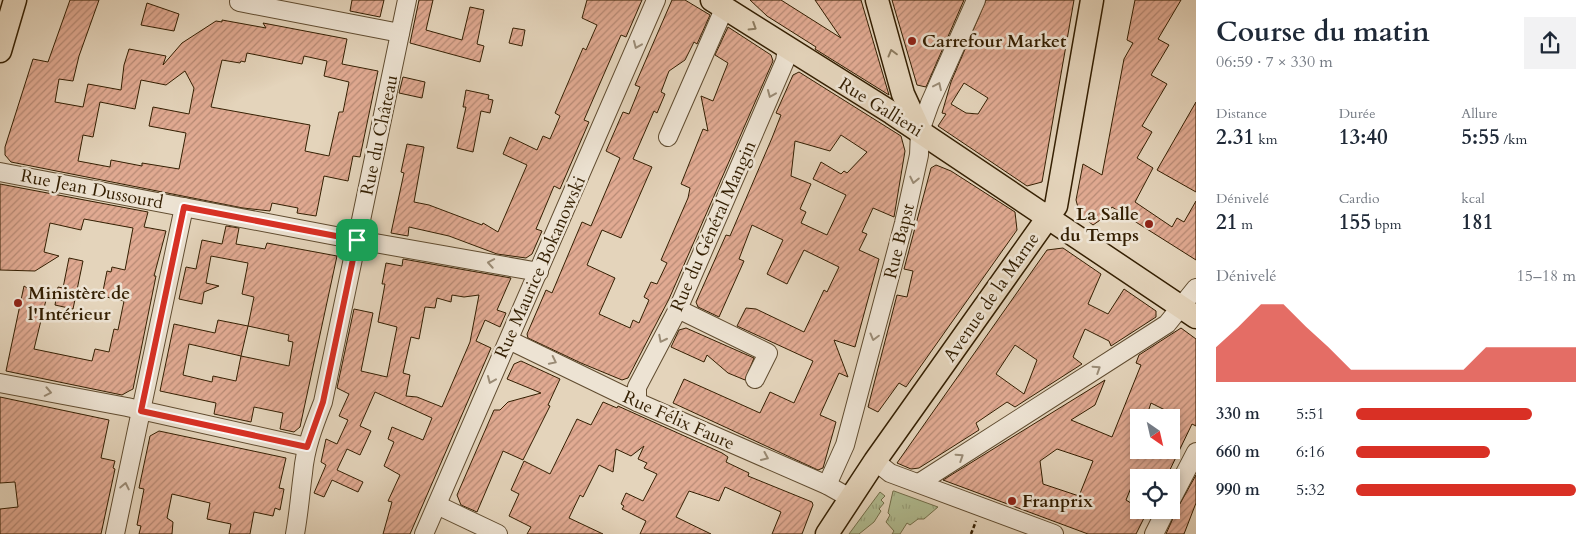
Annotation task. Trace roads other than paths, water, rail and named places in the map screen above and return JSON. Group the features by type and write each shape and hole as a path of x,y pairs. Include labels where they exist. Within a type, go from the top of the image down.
{"main road":[{"path":"877,0 903,94 920,131"},
{"name":"Avenue de la Marne","path":"826,534 875,461 1049,217 1058,200 1092,0"},
{"path":"0,51 15,4"},
{"name":"Rue Gallieni","path":"718,4 920,131 1189,312"}],"street":[{"name":"Rue du Château","path":"295,534 301,504 302,473 307,447 323,402 407,0"},
{"name":"Rue Maurice Bokanowski","path":"424,534 656,0"},
{"name":"Rue Bapst","path":"827,485 845,445 904,223 919,155 920,131 930,103 976,0"},
{"path":"238,2 400,34"},
{"path":"668,137 718,4"},
{"name":"Rue du Général Mangin","path":"637,402 637,388 678,309 781,71 787,49"},
{"name":"Rue Jean Dussourd","path":"0,172 357,240 539,272"},
{"path":"114,534 184,207"},
{"path":"919,483 1167,324 1189,312 1196,288"},
{"path":"678,309 768,353 755,379"},
{"name":"Rue Félix Faure","path":"509,340 637,402 827,485 850,498"},
{"path":"0,383 307,447"},
{"path":"1180,483 1196,452"},
{"path":"875,461 890,473 1054,534"},
{"path":"437,505 498,534"},
{"path":"1154,534 1162,519"}],"place":[{"name":"Carrefour Market","path":"912,41"},
{"name":"La Salle du Temps","path":"1149,224"},
{"name":"Ministère de l'Intérieur","path":"18,303"},
{"name":"Franprix","path":"1012,501"}]}
